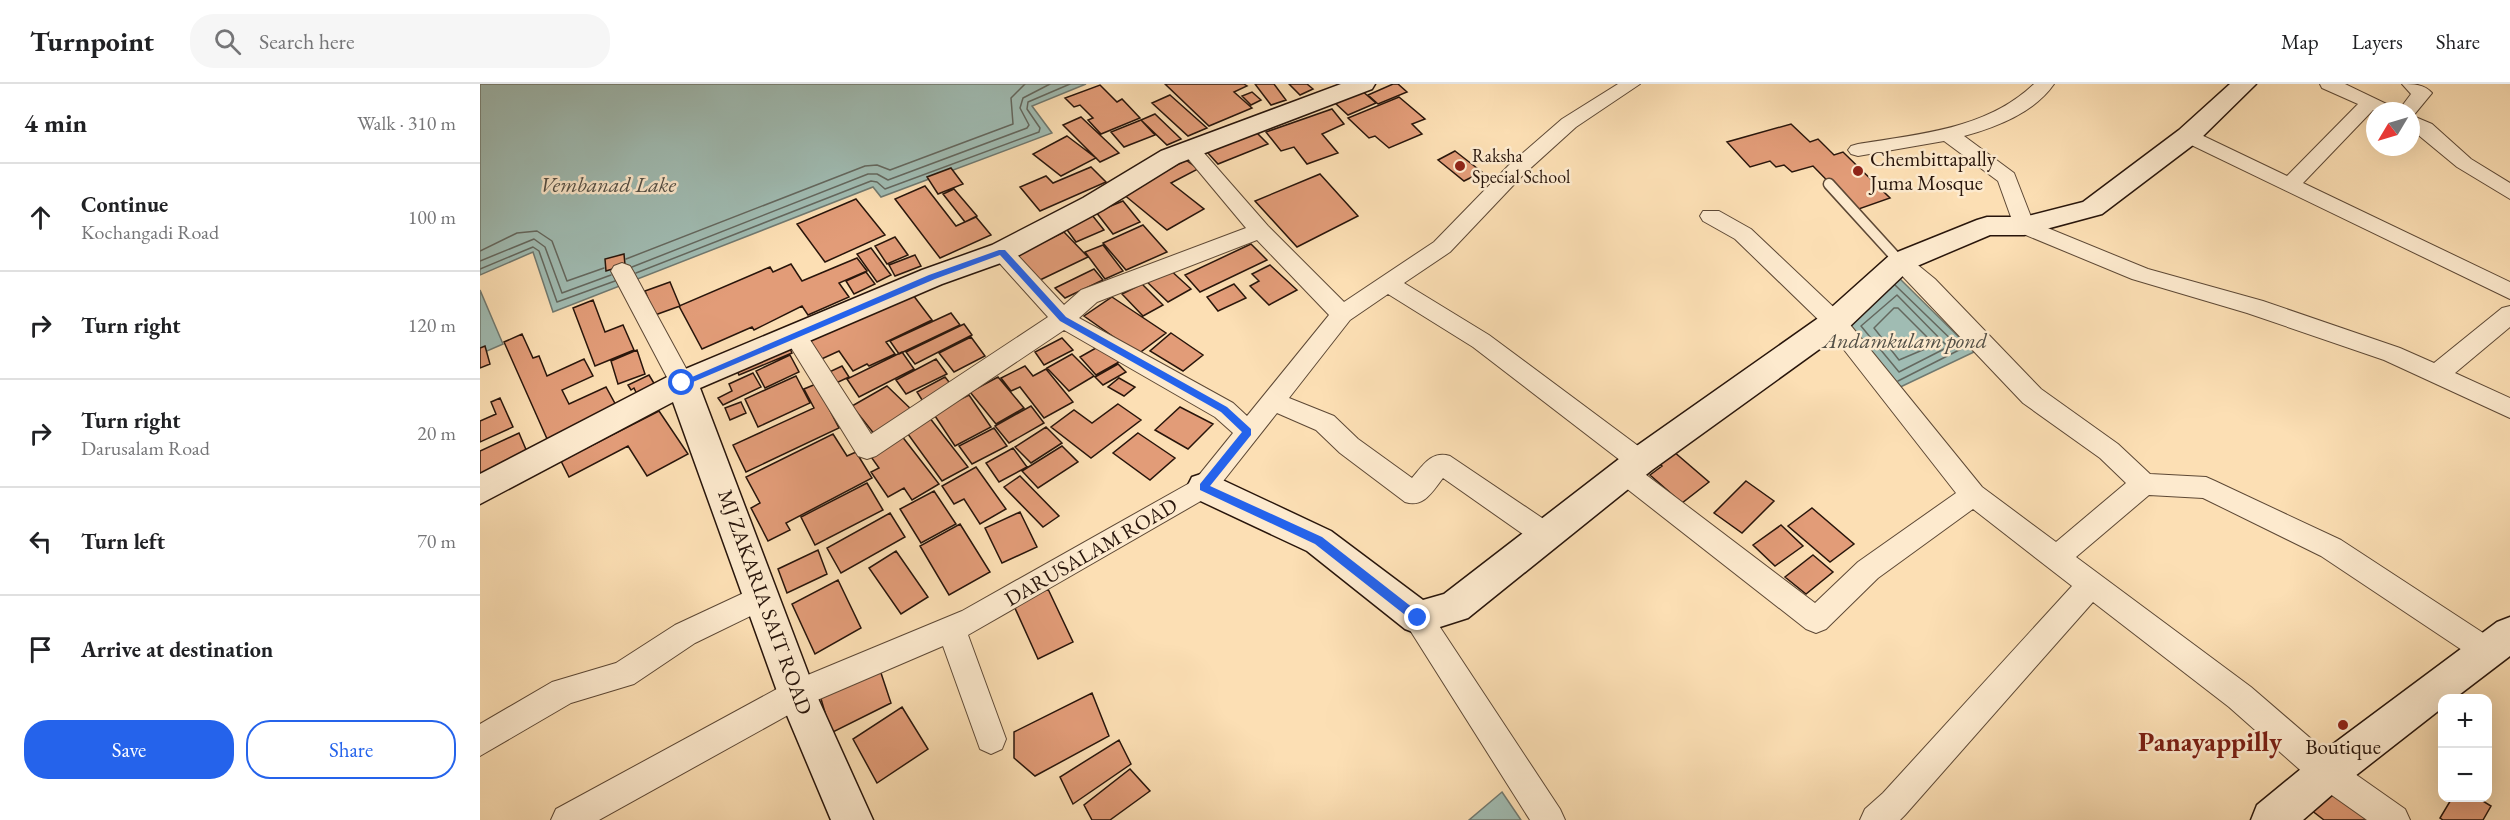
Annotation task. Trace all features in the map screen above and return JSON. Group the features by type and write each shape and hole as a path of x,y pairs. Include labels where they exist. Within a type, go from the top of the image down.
{"street":[{"path":"480,490 682,383 932,277 1002,252 1093,204 1170,157 1363,84"},
{"path":"2019,84 2042,88"},
{"path":"1418,618 1455,607 1633,468 1835,322 1900,262 1988,226 2024,226 2092,208 2188,135 2244,84"},
{"path":"2329,84 2370,102"},
{"path":"2410,84 2422,93 2415,102"},
{"name":"DARUSALAM ROAD","path":"567,820 797,694 972,620 1204,487 1342,314 1442,247 1516,170 1569,123 1620,86"},
{"path":"1858,150 1948,135 1996,119 2042,88"},
{"path":"2290,185 2366,106"},
{"path":"2420,126 2471,168 2510,192"},
{"path":"1948,135 2007,178 2024,226 2140,274 2255,307 2392,354 2510,409"},
{"path":"2188,135 2510,291"},
{"path":"1190,148 1260,231 1342,314"},
{"path":"1711,216 1743,234 1835,322 1973,495 2240,697 2327,773 2394,820"},
{"path":"795,335 867,449 1063,319 1089,296 1260,231"},
{"path":"1002,252 1063,319 1224,410 1248,432"},
{"path":"1900,262 1927,285 2032,396 2109,451 2144,484 2206,488 2331,548 2499,643 2327,773 2272,820"},
{"path":"622,271 682,383"},
{"path":"1388,284 1481,341 1816,620 1868,570 1973,495"},
{"path":"2437,374 2510,314"},
{"name":"MJ ZAKARIA SAIT ROAD","path":"682,383 763,596 797,694 852,820"},
{"path":"1272,401 1325,423 1349,446 1414,494 1441,463 1547,536"},
{"path":"2057,557 2144,484"},
{"path":"1204,487 1319,540 1418,618 1549,820"},
{"path":"1876,820 1894,804 2092,584"},
{"path":"480,741 563,692 624,674 685,634 763,596"},
{"path":"951,629 991,739"}],"lane":[{"path":"1829,184 1900,262"}],"water":[{"name":"Vembanad Lake","path":"480,84 1086,84 1032,106 1052,133 881,197 873,187 553,312 533,252 480,275"},
{"name":"Andamkulam pond","path":"1897,276 1974,352 1894,390 1842,324"},
{"path":"480,290 503,344 480,354"},
{"path":"1502,792 1521,820 1469,820"}],"building":[{"path":"1165,84 1244,84 1247,86 1234,92 1252,108 1209,126"},
{"path":"1255,84 1274,84 1286,100 1271,105"},
{"path":"1289,84 1307,84 1313,89 1300,95"},
{"path":"1398,84 1407,92 1378,104 1368,95"},
{"path":"1100,85 1117,102 1122,99 1140,118 1101,134 1088,120 1093,118 1080,105 1074,107 1065,98"},
{"path":"1361,90 1376,103 1348,115 1334,102"},
{"path":"1252,92 1261,100 1251,105 1242,96"},
{"path":"1170,95 1207,128 1188,136 1152,103"},
{"path":"1399,97 1425,119 1412,124 1422,134 1389,148 1375,136 1369,138 1348,118"},
{"path":"1332,109 1344,124 1322,134 1338,153 1307,164 1294,147 1281,151 1266,132"},
{"path":"1155,114 1181,139 1167,145 1141,120"},
{"path":"1081,117 1119,153 1100,162 1063,125"},
{"path":"1141,120 1155,135 1124,147 1111,132"},
{"path":"1791,124 1810,142 1818,139 1834,155 1843,152 1890,198 1856,210 1813,166 1792,172 1784,165 1776,167 1770,161 1750,167 1727,142"},
{"path":"1253,129 1268,144 1218,164 1207,152"},
{"path":"1067,136 1096,158 1061,176 1033,154"},
{"name":"Raksha Special School","path":"1455,151 1482,172 1464,181 1438,160"},
{"path":"1186,160 1198,169 1171,183 1204,209 1167,230 1123,194"},
{"path":"1091,167 1106,182 1040,211 1020,187 1046,176 1053,183"},
{"path":"951,168 963,184 938,194 927,177"},
{"path":"1320,174 1358,216 1297,247 1255,201"},
{"path":"925,186 956,226 976,217 991,235 940,258 895,199"},
{"path":"954,189 977,216 965,222 943,194"},
{"path":"856,199 885,235 825,262 797,224"},
{"path":"1123,201 1140,222 1113,234 1096,212"},
{"path":"1092,215 1104,230 1076,242 1065,227"},
{"path":"1143,225 1167,252 1126,270 1103,243"},
{"path":"1064,232 1088,257 1040,280 1017,255"},
{"path":"895,237 908,255 887,264 875,246"},
{"path":"1251,244 1267,260 1200,292 1185,275"},
{"path":"1103,245 1123,271 1105,279 1085,252"},
{"path":"871,248 891,275 877,282 857,254"},
{"path":"624,254 625,265 606,271 605,259"},
{"path":"915,255 921,266 895,276 889,265"},
{"path":"857,258 867,271 839,283 849,297 808,315 802,306 754,330 752,327 702,349 679,306 770,267 773,272 791,264 802,281"},
{"path":"1270,265 1297,290 1269,305 1250,286 1259,281 1252,274"},
{"path":"1168,268 1191,289 1168,302 1145,280"},
{"path":"1094,269 1103,280 1065,298 1055,288"},
{"path":"866,272 875,284 854,294 846,281"},
{"path":"670,282 680,306 655,315 645,291"},
{"path":"1142,284 1163,305 1143,316 1122,294"},
{"path":"1234,284 1246,298 1218,311 1207,297"},
{"path":"910,291 932,320 886,342 895,354 853,371 839,351 815,362 802,341"},
{"path":"1112,297 1166,333 1138,354 1084,316"},
{"path":"593,300 605,332 623,325 634,350 595,366 573,308"},
{"path":"951,313 960,325 899,354 890,341"},
{"path":"964,324 972,335 915,364 906,352"},
{"path":"1171,333 1203,355 1183,371 1150,351"},
{"path":"522,334 533,358 539,356 547,376 584,359 593,376 562,390 569,404 606,387 618,409 548,441 504,342"},
{"path":"971,337 985,356 954,372 939,353"},
{"path":"1062,338 1073,350 1044,365 1035,352"},
{"path":"787,342 792,353 739,375 734,364"},
{"path":"1103,344 1119,362 1096,375 1080,357"},
{"path":"485,346 490,364 480,368 480,348"},
{"path":"637,350 645,374 618,384 611,361"},
{"path":"902,352 914,369 859,397 847,379"},
{"path":"1072,354 1094,376 1069,391 1047,368"},
{"path":"790,355 799,372 765,388 756,371"},
{"path":"936,359 947,374 906,394 896,380"},
{"path":"1118,364 1126,372 1103,385 1095,377"},
{"path":"842,366 849,377 832,385 825,374"},
{"path":"1025,366 1033,376 1046,369 1073,402 1044,418 1020,387 1011,391 1001,378"},
{"path":"753,373 761,387 723,405 718,398 732,391 729,384"},
{"path":"649,375 658,390 639,399 634,388 631,390 628,385"},
{"path":"796,376 810,403 758,427 745,399"},
{"path":"945,377 953,387 924,403 917,392"},
{"path":"998,377 1024,408 996,424 970,392"},
{"path":"1119,378 1135,387 1124,396 1108,387"},
{"path":"816,384 839,428 746,472 733,445 814,408 804,389"},
{"path":"887,386 914,412 875,435 852,406"},
{"path":"969,395 991,427 955,446 933,413"},
{"path":"500,398 513,427 480,442 480,421 496,414 491,402"},
{"path":"741,402 746,413 730,420 725,408"},
{"path":"1118,404 1141,420 1091,458 1051,427 1074,410 1092,423"},
{"path":"1031,406 1044,423 1009,443 995,426"},
{"path":"1180,407 1213,424 1188,449 1155,430"},
{"path":"659,411 688,454 647,476 628,446 569,477 561,461"},
{"path":"929,417 968,467 942,481 905,430"},
{"path":"1046,427 1062,443 1031,463 1015,447"},
{"path":"994,428 1007,446 972,464 959,446"},
{"path":"519,433 527,452 480,474 480,451"},
{"path":"1138,433 1175,458 1150,480 1113,453"},
{"path":"833,434 847,456 856,452 872,478 786,523 790,530 768,541 751,508 760,503 746,477"},
{"path":"901,435 939,484 912,500 904,488 888,497 871,472 879,468 869,454"},
{"path":"1666,445 1709,482 1682,503 1650,475 1662,466 1650,457"},
{"path":"1062,446 1078,462 1038,488 1022,471"},
{"path":"1013,448 1027,467 999,482 986,463"},
{"path":"976,467 1006,509 980,524 964,499 954,504 942,486"},
{"path":"1020,476 1059,516 1043,527 1004,487"},
{"path":"1746,481 1774,501 1742,533 1714,513"},
{"path":"867,483 883,510 815,545 801,517"},
{"path":"934,491 956,524 921,543 900,509"},
{"path":"1812,508 1854,544 1830,562 1788,526"},
{"path":"1020,512 1037,547 1002,563 985,528"},
{"path":"890,513 905,537 841,573 827,548"},
{"path":"960,524 990,572 949,595 920,546"},
{"path":"1781,525 1803,546 1775,566 1753,545"},
{"path":"818,550 827,574 787,593 778,569"},
{"path":"896,551 928,597 901,614 869,568"},
{"path":"1813,555 1833,572 1806,594 1785,577"},
{"path":"838,580 861,628 815,654 792,604"},
{"path":"1048,589 1073,642 1038,659 1014,606"},
{"path":"878,664 891,703 831,733 819,692"},
{"path":"1092,693 1109,736 1035,776 1014,758 1014,732"},
{"path":"902,707 928,749 877,783 853,739"},
{"path":"1119,740 1131,764 1073,804 1060,777"},
{"path":"1130,769 1150,791 1110,820 1092,820 1084,805"},
{"path":"2333,786 2375,820 2324,820 2311,810"},
{"path":"2450,802 2484,802 2491,806 2483,820 2443,820 2440,818"}],"place":[{"name":"Raksha Special School","path":"1460,166"},
{"name":"Chembittapally Juma Mosque","path":"1858,171"},
{"name":"Boutique","path":"2343,725"}],"district":[{"name":"Panayappilly","path":"2210,742"}],"route":[{"path":"682,383 932,277 1002,252 1063,319 1224,410 1248,432 1204,487 1319,540 1418,618"}]}
